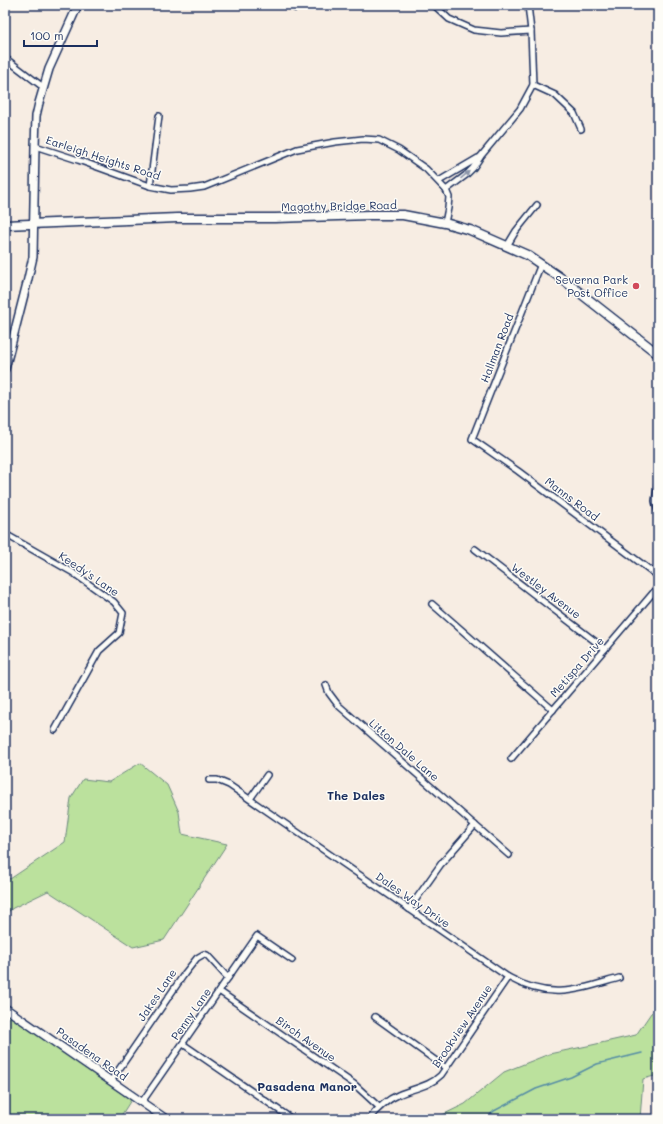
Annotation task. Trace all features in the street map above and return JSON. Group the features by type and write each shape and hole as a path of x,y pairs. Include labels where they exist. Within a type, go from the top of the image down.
{"main road":[{"path":"5,369 28,283 33,257 36,116 49,69 78,5"},
{"name":"Magothy Bridge Road","path":"5,225 177,218 276,218 369,215 403,215 445,223 470,230 507,246 541,264 658,354"},
{"name":"Pasadena Road","path":"5,1008 166,1119"}],"street":[{"path":"434,5 449,19 474,30 501,33 530,31"},
{"path":"445,223 449,197 446,190 473,168 481,156 520,109 532,85 528,5"},
{"path":"5,58 43,87"},
{"path":"532,85 555,95 574,113 581,129"},
{"path":"150,186 159,116"},
{"name":"Earleigh Heights Road","path":"35,146 150,186 171,190 204,187 297,149 334,142 363,139 379,140 399,150 426,169 440,181 446,190"},
{"path":"440,181 481,156"},
{"path":"507,246 516,231 537,205"},
{"name":"Hallman Road","path":"472,439 541,264"},
{"name":"Manns Road","path":"472,439 518,471 658,576"},
{"path":"658,483 655,501 658,512"},
{"name":"Keedy's Lane","path":"5,534 72,572 114,602 123,613 119,633 100,651 55,730"},
{"name":"Westley Avenue","path":"475,549 605,649"},
{"name":"Metispa Drive","path":"511,759 658,587"},
{"path":"432,604 553,710"},
{"name":"Litton Dale Lane","path":"326,685 329,693 338,705 509,855"},
{"path":"250,799 267,775"},
{"name":"Dales Way Drive","path":"208,780 224,782 520,984 538,990 556,992 580,989 619,978"},
{"path":"409,909 441,864 475,824"},
{"name":"Penny Lane","path":"142,1102 257,936 292,960"},
{"name":"Jakes Lane","path":"111,1081 185,973 197,958 204,954 208,955 228,978"},
{"name":"Brookview Avenue","path":"368,1119 379,1107 397,1095 427,1085 441,1075 508,977"},
{"name":"Birch Avenue","path":"219,991 354,1084 379,1107"},
{"path":"375,1017 446,1068"},
{"path":"183,1044 292,1119"}],"green space":[{"path":"140,763 167,785 179,812 182,834 227,844 164,940 133,947 48,891 13,908 5,914 5,876 10,879 65,842 71,798 83,779 109,782"},
{"path":"658,1009 658,1075 643,1079 640,1119 434,1119 465,1104 504,1072 549,1054 636,1035 651,1013"},
{"path":"5,1013 131,1100 119,1119 5,1119"}],"waterway":[{"path":"486,1119 494,1111 536,1089 571,1077 597,1064 642,1053"}],"place":[{"name":"Severna Park Post Office","path":"636,286"}],"district":[{"name":"The Dales","path":"356,796"},
{"name":"Pasadena Manor","path":"307,1087"}]}
